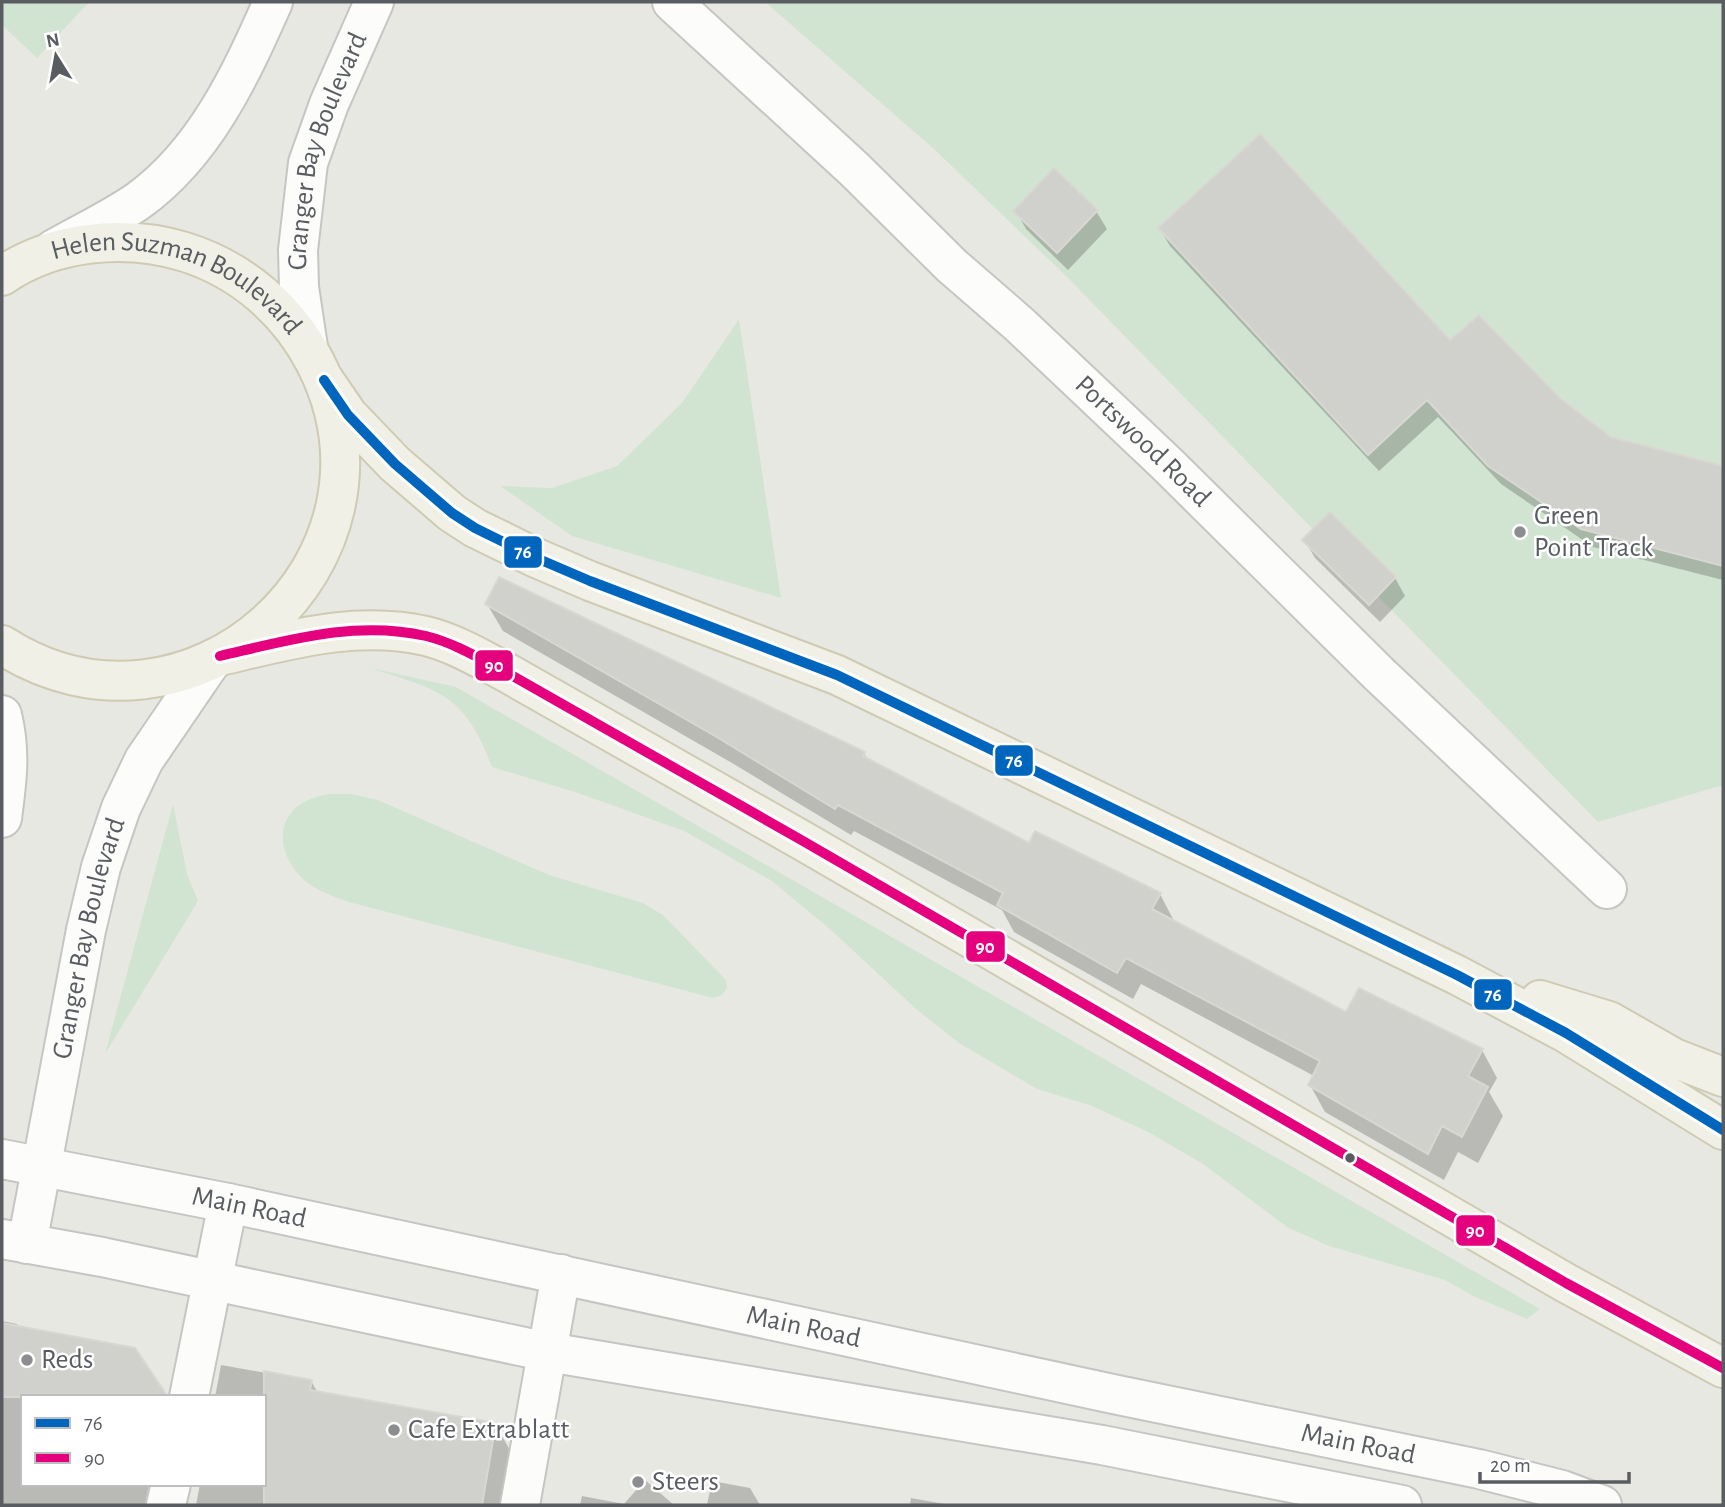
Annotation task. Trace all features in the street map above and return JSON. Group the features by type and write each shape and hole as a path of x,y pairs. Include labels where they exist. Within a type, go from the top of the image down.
{"main road":[{"name":"Helen Suzman Boulevard","path":"2,276 43,255 91,244 122,242 154,245 195,255 233,274 259,292 290,322 308,346 324,380 335,416 340,458 336,501 325,542 310,572 290,601 260,630 217,657 187,670 150,678 103,680 49,668 2,645"},
{"name":"Helen Suzman Boulevard","path":"324,380 348,415 396,464 452,513 485,533 580,577 837,675 1457,975 1566,1033 1723,1130"},
{"name":"Helen Suzman Boulevard","path":"217,657 314,634 346,630 397,632 428,637 459,648 803,841 1566,1283 1723,1368"},
{"path":"1457,975 1609,1021 1674,1058 1723,1077"}],"street":[{"path":"43,255 131,205 174,168 215,116 231,90 248,60 273,2"},
{"name":"Granger Bay Boulevard","path":"308,346 299,287 298,250 307,163 329,104 374,2"},
{"name":"Portswood Road","path":"672,2 1167,464 1379,674 1607,889"},
{"name":"Granger Bay Boulevard","path":"14,1242 41,1167 86,930 101,867 117,819 144,760 217,657"},
{"path":"2,715 7,735 9,764 2,818"},
{"name":"Main Road","path":"2,1159 228,1203 1113,1394 1479,1469 1562,1490 1602,1505"},
{"path":"188,1395 228,1203"},
{"name":"Main Road","path":"14,1242 212,1280 548,1352 1102,1446 1402,1505"},
{"path":"520,1505 561,1274"},
{"path":"1102,1446 1113,1394"},
{"path":"166,1505 171,1486"}],"green space":[{"path":"2,2 89,2 37,58 2,25"},
{"name":"Green Point Track","path":"765,2 1723,2 1723,785 1598,822 1070,280 934,149"},
{"path":"739,319 781,598 572,536 500,486 552,488 617,466 682,403"},
{"path":"371,668 456,687 1540,1309 1527,1319 1473,1296 1445,1280 1329,1246 1287,1227 1203,1164 1148,1132 1092,1106 1037,1089 959,1043 916,1009 831,930 772,881 684,831 578,793 492,767 472,725 448,699 422,686"},
{"path":"328,794 352,794 378,800 549,875 643,903 663,915 726,980 727,988 722,995 713,998 349,902 323,892 305,881 293,867 287,857 283,836 288,816 296,808 308,800"},
{"path":"173,804 187,874 198,901 105,1054"}],"building":[{"path":"1260,134 1450,340 1479,315 1561,399 1611,437 1723,466 1723,566 1581,529 1488,466 1427,400 1368,455 1158,228"},
{"path":"1054,168 1098,210 1057,253 1013,211"},
{"path":"1330,512 1396,577 1369,605 1302,540"},
{"path":"499,577 865,752 863,756 1029,843 1035,831 1161,893 1152,909 1346,1012 1359,988 1483,1049 1468,1076 1488,1087 1462,1137 1442,1126 1428,1154 1308,1085 1320,1061 1126,958 1117,973 997,905 1003,893 838,805 835,809 715,736 485,604"},
{"path":"2,1323 135,1348 167,1395 21,1395 2,1397"},
{"path":"264,1371 312,1380 310,1390 496,1423 482,1505 264,1505"}],"transit line":[{"name":"76","path":"324,380 348,415 395,464 452,513 475,528 590,581 837,675 1457,975 1566,1033 1723,1130"},
{"name":"90","path":"220,656 323,634 374,630 426,636 466,651 803,841 1566,1283 1723,1368"}],"place":[{"name":"Green Point Track","path":"1520,532"},
{"name":"Reds","path":"27,1360"},
{"name":"Cafe Extrablatt","path":"394,1430"},
{"name":"Steers","path":"638,1482"}]}
